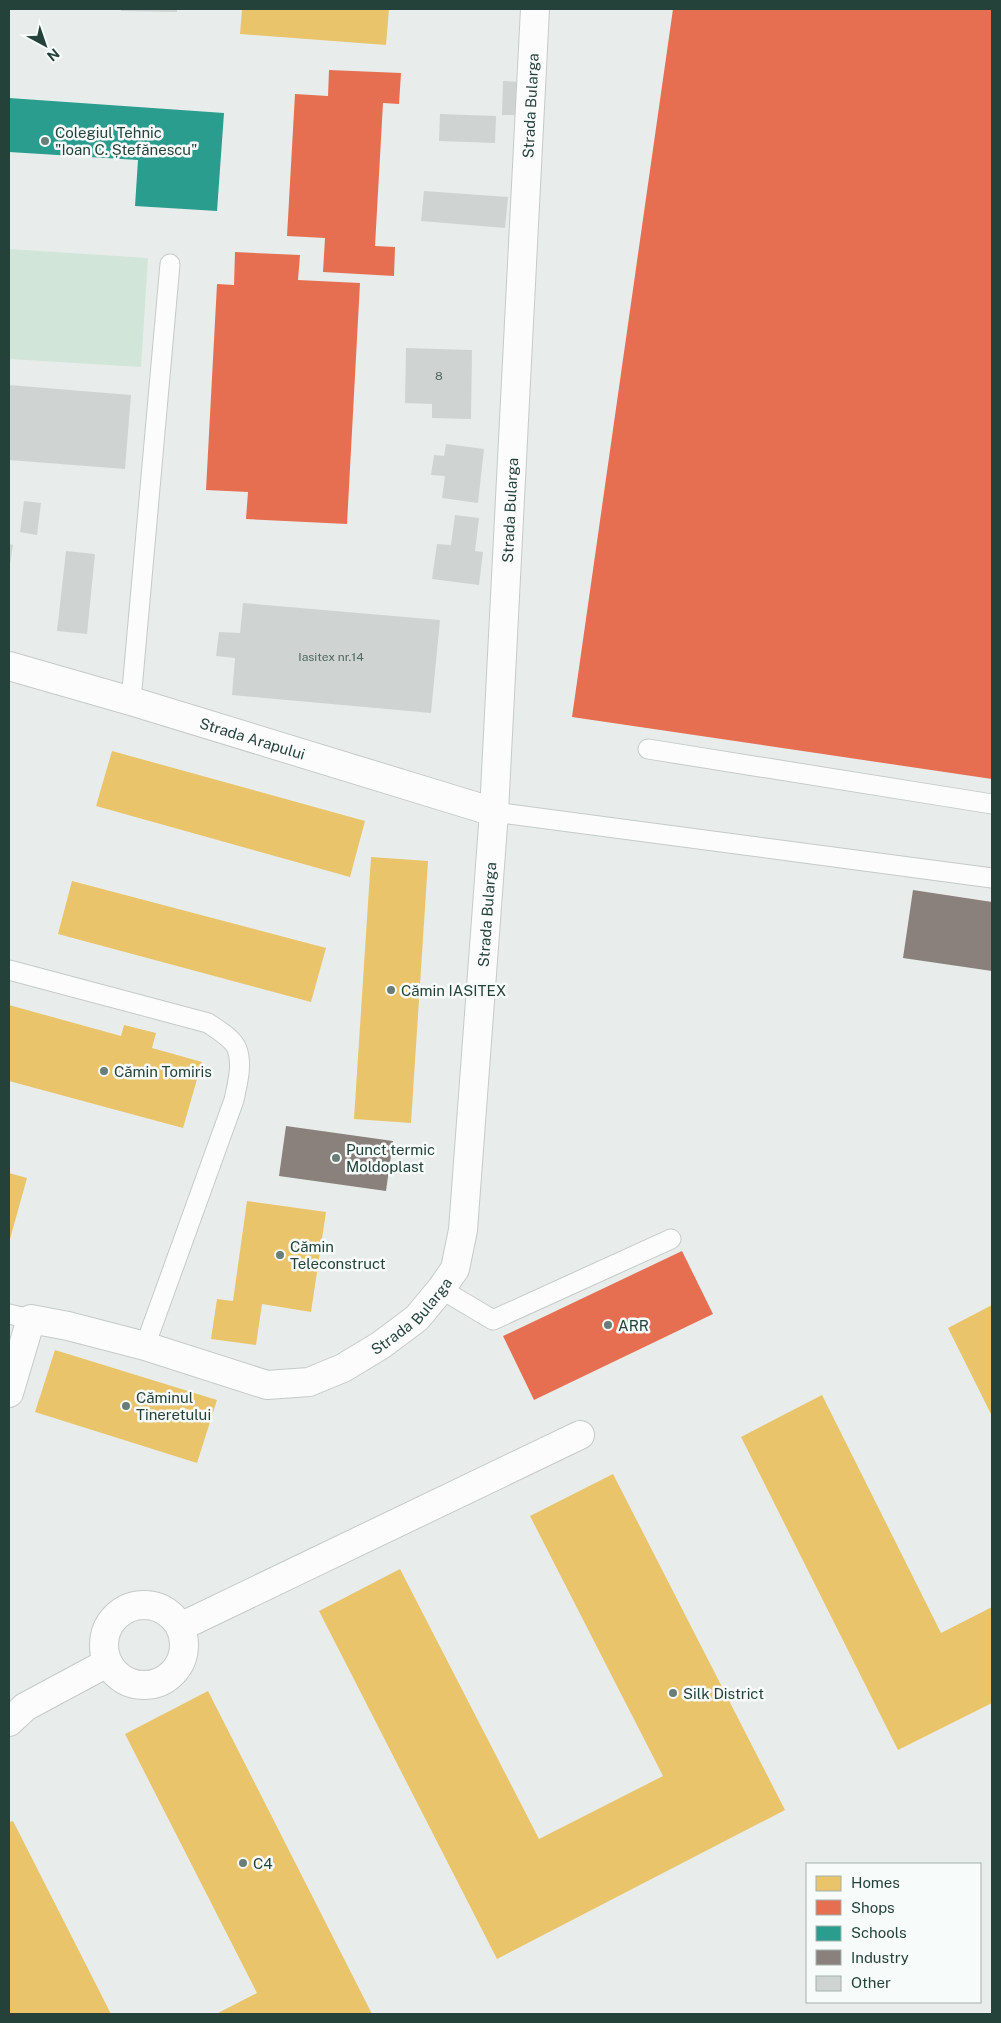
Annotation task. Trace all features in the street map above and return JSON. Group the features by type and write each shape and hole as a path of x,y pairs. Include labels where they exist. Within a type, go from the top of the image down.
{"street":[{"name":"Strada Bularga","path":"9,1393 20,1317 68,1326 145,1346 267,1385 309,1382 343,1368 381,1345 417,1318 455,1269 463,1230 494,812 536,9"},
{"name":"Strada Arapului","path":"9,666 131,701 494,812"},
{"path":"180,1628 580,1435"},
{"path":"142,1604 156,1606 168,1612 180,1628 183,1634 184,1647 181,1660 174,1672 164,1680 151,1685 138,1685 125,1681 107,1663 104,1644 109,1624 117,1614 129,1608 142,1604"},
{"path":"9,1722 25,1707 107,1663"}],"lane":[{"path":"131,701 170,264"},
{"path":"648,749 992,804"},
{"path":"494,812 992,878"},
{"path":"9,970 208,1023 226,1035 237,1049 239,1072 234,1100 145,1346"},
{"path":"441,1289 493,1320 670,1239"}],"green space":[{"path":"9,249 148,258 141,367 9,359"}],"building: Homes":[{"path":"242,9 389,9 386,45 240,34"},
{"path":"112,751 365,821 350,877 96,806"},
{"name":"Cămin IASITEX","path":"371,857 428,861 411,1123 354,1119"},
{"path":"72,881 326,948 311,1002 58,934"},
{"name":"Cămin Tomiris","path":"9,1005 121,1036 124,1025 156,1033 152,1048 202,1062 183,1128 9,1081"},
{"path":"9,1173 27,1178 10,1239 9,1239"},
{"name":"Cămin Teleconstruct","path":"247,1201 326,1212 311,1312 262,1304 256,1345 211,1339 217,1299 233,1301"},
{"path":"992,1305 992,1416 948,1328"},
{"name":"Căminul Tineretului","path":"55,1350 217,1400 197,1463 35,1412"},
{"path":"822,1395 941,1633 992,1607 992,1703 898,1750 741,1437"},
{"name":"Silk District","path":"613,1474 785,1810 497,1959 319,1611 400,1569 539,1839 663,1776 530,1516"},
{"name":"C4","path":"208,1691 372,2014 216,2014 257,1993 125,1734"},
{"path":"13,1821 111,2014 9,2014 9,1822"}],"building: Shops":[{"path":"673,9 992,9 992,779 572,717"},
{"path":"329,70 401,73 399,104 383,103 375,246 395,247 394,276 323,272 325,238 287,236 295,94 328,96"},
{"path":"235,252 300,255 298,280 360,283 347,524 246,519 248,492 206,490 217,284 234,285"},
{"name":"ARR","path":"682,1251 713,1314 534,1400 503,1336"}],"building: Schools":[{"path":"9,98 224,113 217,211 135,206 138,160 9,152"}],"building: Industry":[{"path":"913,890 992,902 992,971 903,958"},
{"name":"Punct termic Moldoplast","path":"286,1126 393,1141 386,1191 279,1176"}],"building: Other":[{"path":"121,9 177,9 177,12 121,11"},
{"path":"503,81 524,82 522,115 502,115"},
{"path":"440,114 496,116 495,143 439,141"},
{"path":"424,191 508,197 505,228 421,221"},
{"path":"406,348 472,350 471,419 432,418 432,404 405,403"},
{"path":"9,385 131,395 125,469 9,460"},
{"path":"446,444 484,449 478,503 442,498 445,476 431,475 434,455 444,456"},
{"path":"24,501 41,503 37,535 20,532"},
{"path":"455,515 479,518 475,551 483,552 479,585 432,579 437,544 451,545"},
{"path":"9,544 13,545 10,564 9,564"},
{"path":"66,551 95,554 87,634 57,631"},
{"path":"243,603 440,620 431,713 232,695 235,658 216,656 219,632 240,633"}],"place":[{"name":"Colegiul Tehnic \"Ioan C. Ștefănescu\"","path":"45,141"},
{"name":"Cămin IASITEX","path":"391,990"},
{"name":"Cămin Tomiris","path":"104,1071"},
{"name":"Punct termic Moldoplast","path":"336,1158"},
{"name":"Cămin Teleconstruct","path":"280,1255"},
{"name":"ARR","path":"608,1325"},
{"name":"Căminul Tineretului","path":"126,1406"},
{"name":"Silk District","path":"673,1693"},
{"name":"C4","path":"243,1863"}]}
